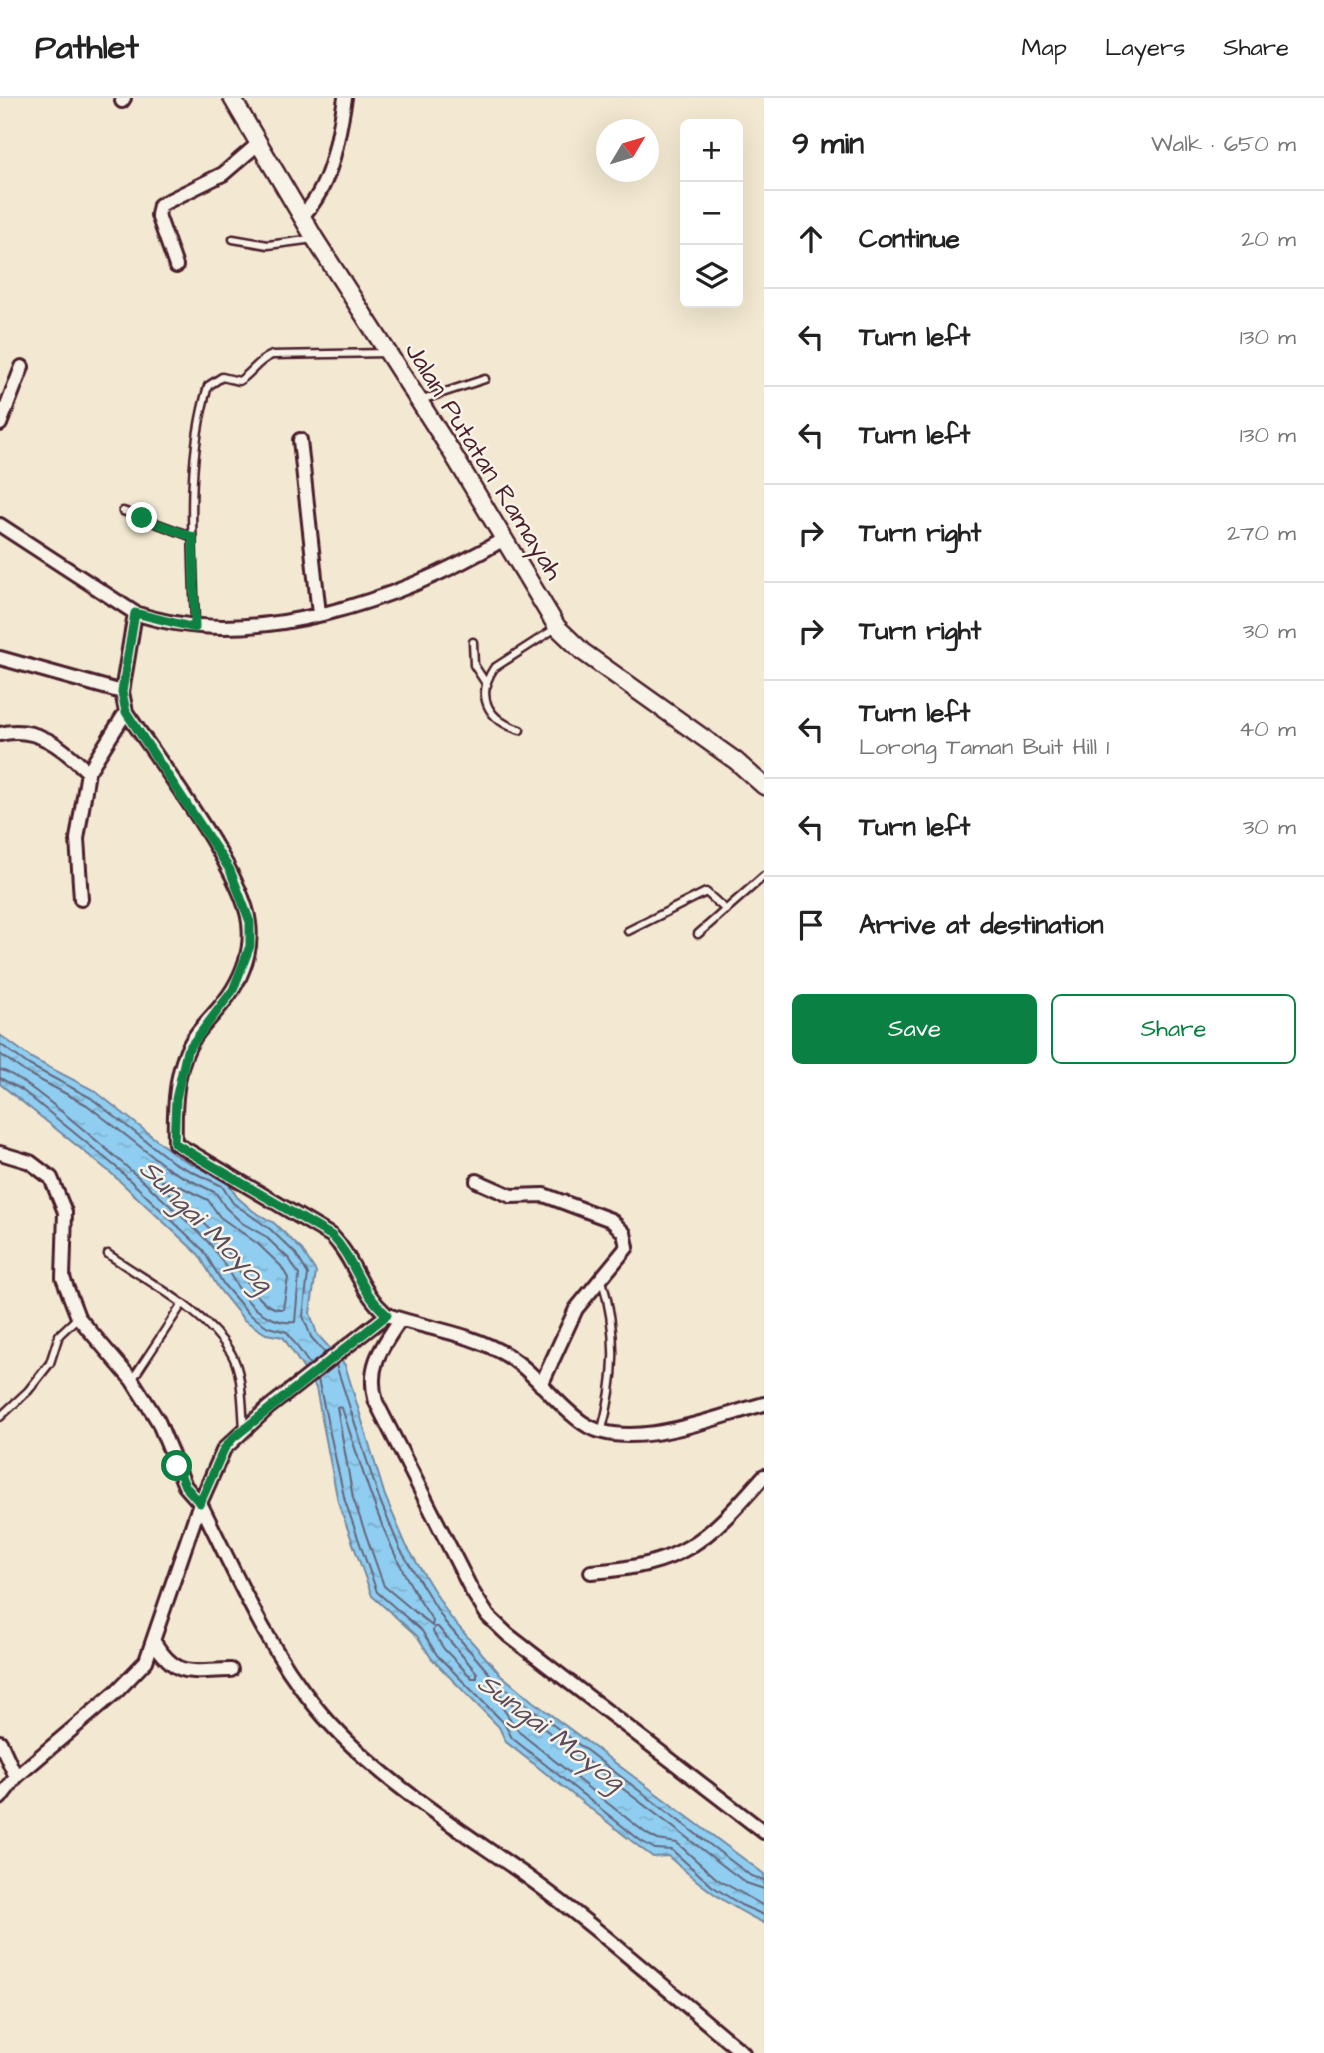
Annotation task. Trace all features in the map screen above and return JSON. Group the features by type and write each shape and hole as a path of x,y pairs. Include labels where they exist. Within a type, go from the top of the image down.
{"main road":[{"name":"Jalan Putatan Ramayah","path":"232,98 315,239 420,401 558,627 591,658 736,761 764,786"}],"street":[{"path":"302,216 318,199 338,141 345,98"},
{"path":"176,266 158,215 159,205 223,174 259,144"},
{"path":"0,424 22,367"},
{"path":"300,440 319,614"},
{"path":"0,525 135,613 195,628 242,628 359,606 477,555 504,539"},
{"path":"135,613 122,692 126,712 230,870 250,922 250,946 233,990 187,1051 176,1099 174,1143 332,1236 346,1254 367,1296 387,1315 440,1327 473,1338 509,1357 583,1423 601,1433 629,1436 676,1428 764,1404"},
{"path":"0,658 122,692"},
{"path":"81,900 77,839 88,772 126,712"},
{"path":"0,734 23,732 38,735 54,742 88,772"},
{"path":"0,1153 42,1169 58,1190 66,1230 63,1278 78,1317 132,1380 158,1422 185,1486 200,1503 273,1649 315,1706 344,1739 391,1779 614,1943 743,2053"},
{"path":"477,1181 510,1196 544,1195 620,1226 627,1247 576,1309 541,1385"},
{"path":"0,1798 16,1777 135,1674 154,1642 200,1503 224,1449 268,1408 387,1315"},
{"path":"400,1320 377,1353 373,1366 371,1384 376,1402 472,1591 488,1616 586,1696 764,1832"},
{"path":"591,1572 619,1570 671,1558 710,1534 764,1476"},
{"path":"154,1642 170,1664 180,1671 231,1671"},
{"path":"0,1742 16,1777"}],"lane":[{"path":"233,239 268,245 315,239"},
{"path":"195,628 193,481 199,424 208,386 222,377 239,382 248,376 258,361 272,355 389,353"},
{"path":"420,401 485,379"},
{"path":"123,511 193,537"},
{"path":"520,730 499,723 493,717 488,707 487,685 494,668 558,627"},
{"path":"472,642 474,666 487,685"},
{"path":"698,934 764,876"},
{"path":"628,931 706,892 726,910"},
{"path":"108,1254 202,1320 232,1355 241,1395 244,1429"},
{"path":"601,1278 612,1322 615,1356 614,1382 601,1433"},
{"path":"132,1380 181,1306"},
{"path":"0,1417 27,1391 50,1363 59,1335 78,1317"}],"water":[{"name":"Sungai Moyog","path":"0,1035 33,1059 95,1091 178,1157 227,1181 237,1197 253,1211 274,1223 302,1250 316,1272 310,1313 317,1334 345,1365 385,1496 406,1545 450,1617 500,1674 531,1700 764,1874 764,1923 713,1893 668,1856 653,1857 506,1742 499,1727 432,1659 417,1636 372,1596 338,1502 316,1388 283,1337 266,1334 244,1320 219,1289 199,1255 111,1173 0,1084"}],"route":[{"path":"142,518 193,537 195,628 157,621 135,613 122,692 126,712 230,870 250,922 250,946 244,968 233,990 195,1036 187,1051 176,1099 174,1143 243,1181 332,1236 346,1254 367,1296 387,1315 233,1438 224,1449 200,1503 185,1486 177,1466"}]}
